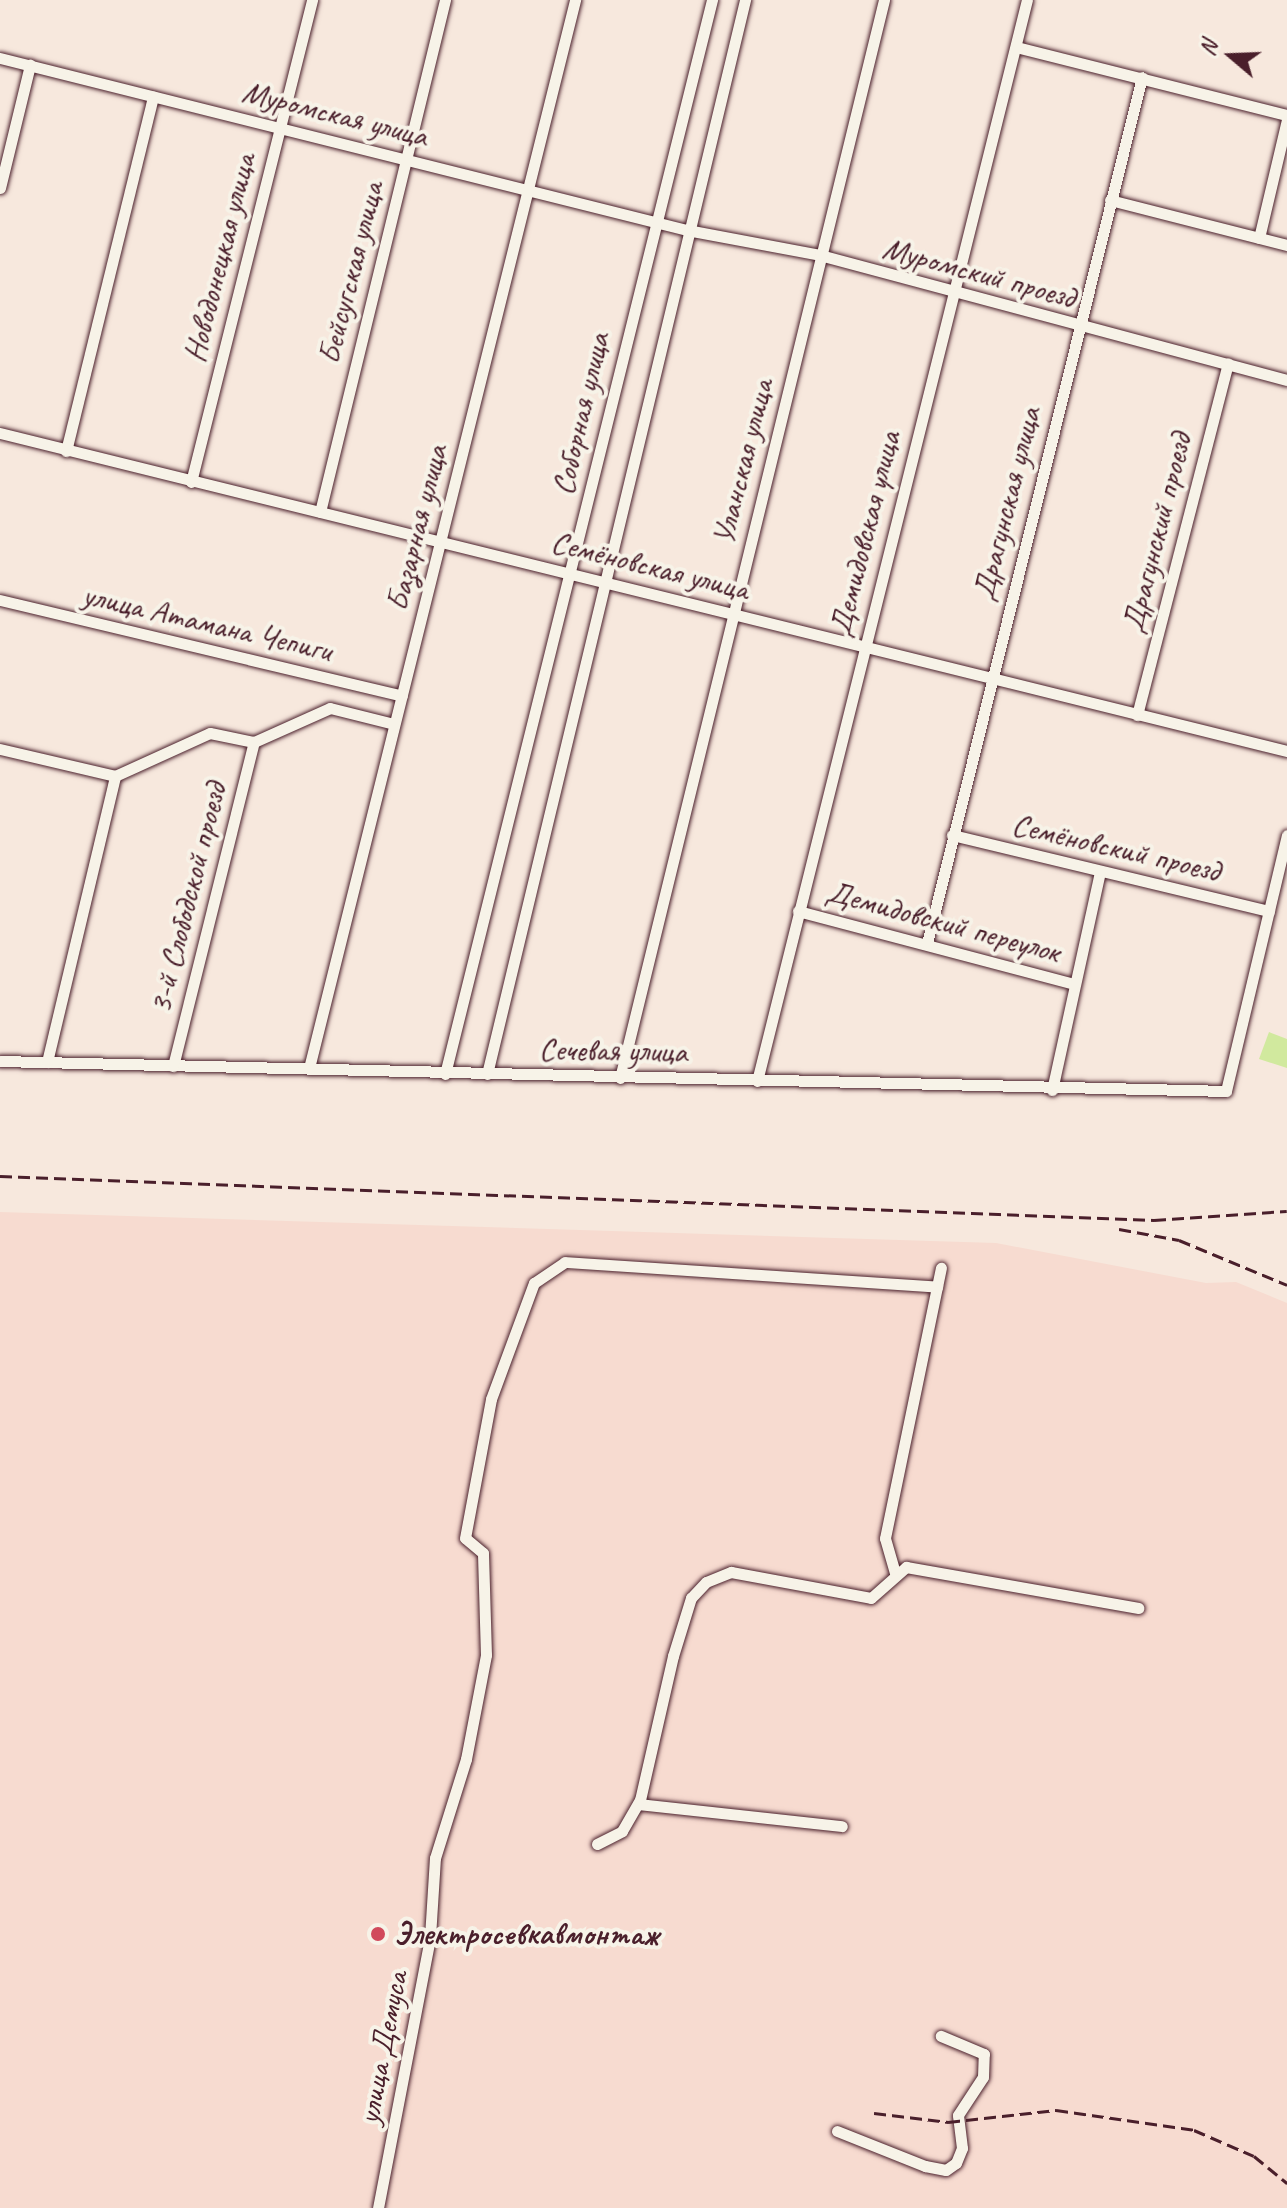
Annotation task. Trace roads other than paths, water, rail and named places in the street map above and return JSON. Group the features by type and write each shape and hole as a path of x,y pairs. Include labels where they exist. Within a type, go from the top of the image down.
{"street":[{"name":"Новодонецкая улица","path":"191,482 312,0"},
{"name":"Бейсугская улица","path":"320,512 445,0"},
{"name":"Базарная улица","path":"309,1068 575,0"},
{"name":"Соборная улица","path":"445,1074 712,0"},
{"path":"487,1074 602,582 745,0"},
{"name":"Уланская улица","path":"620,1078 884,0"},
{"name":"Демидовская улица","path":"757,1081 1027,0"},
{"path":"1016,47 1142,77 1287,117 1259,238"},
{"name":"Муромская улица","path":"0,58 657,222"},
{"path":"0,188 30,65"},
{"name":"Драгунская улица","path":"927,943 1077,327 1142,77"},
{"path":"66,451 153,97"},
{"path":"1110,200 1287,245"},
{"name":"Муромский проезд","path":"657,222 820,255 952,294 1287,380"},
{"name":"Драгунский проезд","path":"1137,715 1228,364"},
{"name":"Семёновская улица","path":"0,433 1287,751"},
{"name":"улица Атамана Чепиги","path":"0,600 402,696"},
{"path":"0,749 115,776 210,733 254,742 330,708 394,724"},
{"name":"3-й Слободской проезд","path":"173,1066 254,742"},
{"path":"47,1062 115,776"},
{"name":"Семёновский проезд","path":"952,835 1269,911"},
{"path":"1269,911 1287,835"},
{"path":"1052,1090 1100,871"},
{"name":"Демидовский переулок","path":"798,911 1075,984"},
{"name":"Сечевая улица","path":"0,1061 1052,1090 1226,1091 1269,911"},
{"name":"улица Демуса","path":"378,2208 430,1937 435,1858 466,1759 489,1616 483,1553 465,1538 491,1399 523,1305 546,1268 565,1262 937,1287"},
{"path":"895,1573 885,1538 941,1268"},
{"path":"597,1844 622,1831 638,1804 673,1656 691,1598 706,1582 731,1572 871,1598 895,1573 932,1569 1138,1608"},
{"path":"638,1804 842,1826"},
{"path":"837,2131 925,2166 946,2170 956,2163 962,2148 958,2115 983,2077 984,2054 941,2036"}],"railway":[{"path":"0,1176 1154,1220 1287,1211"},
{"path":"1119,1229 1179,1240 1287,1285"},
{"path":"874,2113 948,2122 1056,2110 1194,2130 1254,2156 1287,2183"}],"place":[{"name":"Электросевкавмонтаж","path":"378,1934"}]}
